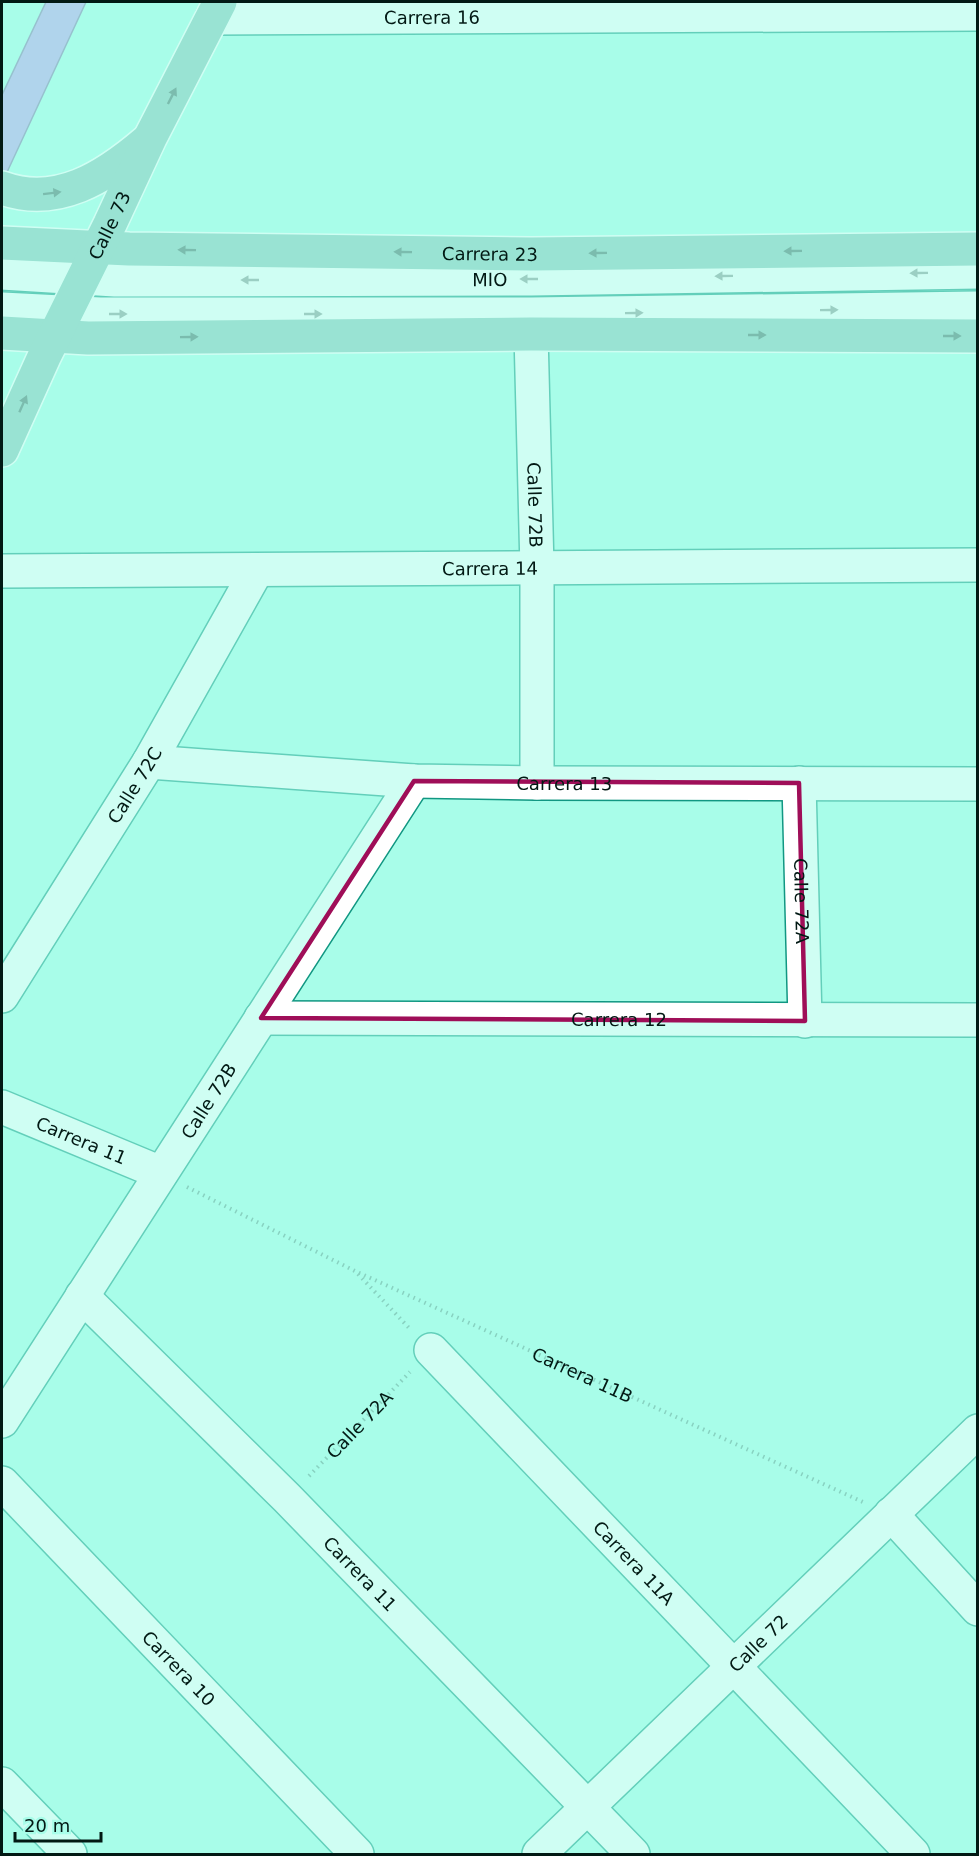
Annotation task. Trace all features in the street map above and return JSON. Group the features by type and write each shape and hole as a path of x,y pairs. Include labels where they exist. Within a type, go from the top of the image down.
{"main road":[{"name":"Calle 73","path":"2,450 38,325 69,277 83,246 150,138 216,10"},
{"path":"2,188 20,193 51,194 75,189 122,162 150,138"},
{"name":"Carrera 23","path":"2,243 129,249 531,254 978,249"},
{"path":"38,325 88,338 531,334 978,336"}],"street":[{"name":"Carrera 16","path":"216,10 978,14"},
{"name":"MIO","path":"2,273 115,280 531,279 978,272"},
{"name":"MIO","path":"2,309 38,325 100,314 531,314 978,308"},
{"name":"Calle 72B","path":"531,334 537,568 537,783"},
{"name":"Carrera 14","path":"2,571 978,565"},
{"name":"Calle 72C","path":"2,996 149,762 257,570"},
{"name":"Carrera 13","path":"149,762 414,781 978,784"},
{"name":"Calle 72B","path":"6,1406 82,1296 414,781"},
{"name":"Calle 72A","path":"799,783 805,1021"},
{"name":"Carrera 12","path":"261,1018 978,1020"},
{"name":"Carrera 11","path":"2,1107 161,1173"},
{"name":"Carrera 11","path":"82,1296 287,1498 633,1854"},
{"name":"Carrera 11A","path":"431,1350 913,1854"},
{"name":"Calle 72","path":"539,1854 978,1431"},
{"name":"Carrera 10","path":"2,1483 357,1854"},
{"path":"891,1514 978,1609"},
{"path":"2,1784 70,1854"}],"path":[{"name":"Carrera 11B","path":"161,1173 355,1271 891,1514"},
{"path":"355,1271 431,1350"},
{"name":"Calle 72A","path":"287,1498 431,1350"}],"highlighted area":[{"path":"414,781 799,783 805,1021 261,1018"}],"shaded area":[{"path":"46,2 86,2 2,183 2,95"}]}
